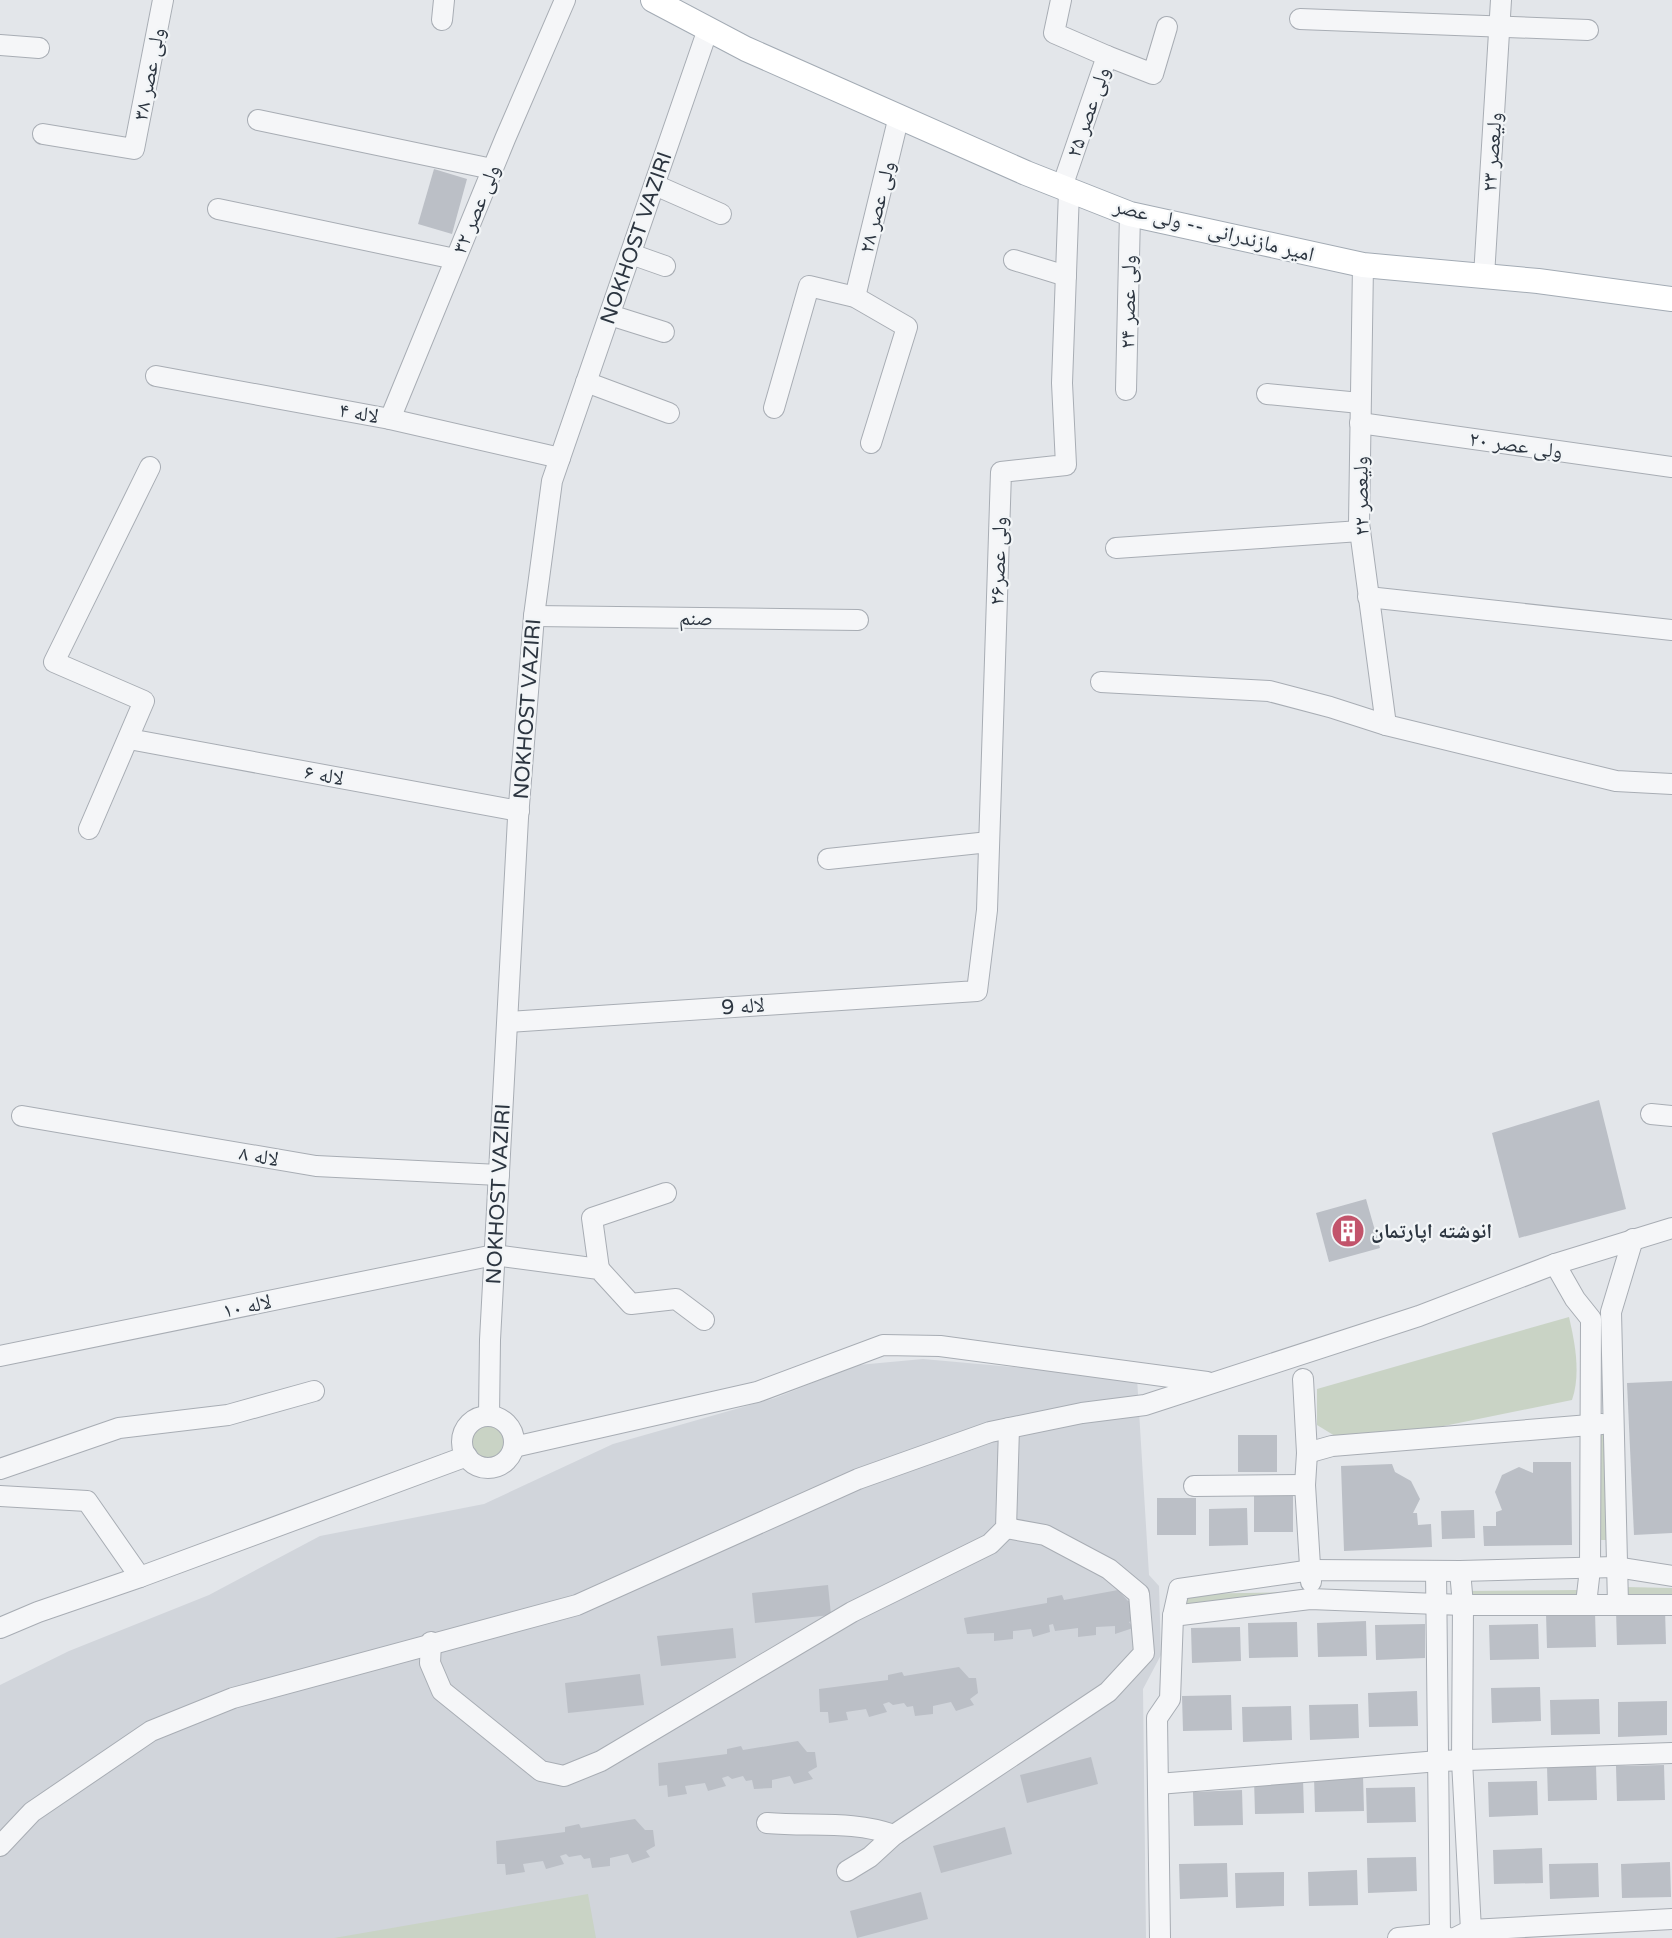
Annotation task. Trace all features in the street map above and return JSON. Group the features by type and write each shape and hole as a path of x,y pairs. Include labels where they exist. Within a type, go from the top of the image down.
{"main road":[{"name":"امیر مازندرانی -- ولی عصر","path":"656,1 746,49 1066,189 1130,214 1363,265 1484,276 1672,298"}],"street":[{"name":"ولی عصر ۳۸","path":"43,134 134,148 163,0"},
{"path":"442,20 444,0"},
{"name":"ولی عصر ۳۲","path":"390,419 492,169 565,0"},
{"name":"ولی عصر ۲۵","path":"1061,0 1054,33 1107,56 1066,189"},
{"name":"ولیعصر ۲۳","path":"1484,276 1501,0"},
{"path":"1300,19 1588,30"},
{"path":"1107,56 1153,74 1167,27"},
{"name":"NOKHOST VAZIRI","path":"489,1416 495,1255 519,811 534,616 552,481 708,29"},
{"path":"0,45 39,48"},
{"name":"ولی عصر ۲۸","path":"855,297 898,116"},
{"path":"258,120 492,169"},
{"path":"655,184 721,214"},
{"name":"ولی عصر۲۶","path":"977,991 987,910 1001,472 1066,465 1062,383 1066,189"},
{"path":"218,209 455,259"},
{"name":"ولی عصر ۲۴","path":"1126,390 1130,214"},
{"path":"631,254 665,266"},
{"path":"1014,260 1066,276"},
{"name":"ولیعصر ۲۲","path":"1363,265 1360,531 1386,725"},
{"path":"774,408 809,286 855,297 907,327 872,443"},
{"path":"610,315 664,332"},
{"name":"لاله ۴","path":"156,376 390,419 560,458"},
{"path":"586,382 669,413"},
{"path":"1267,394 1360,403"},
{"name":"ولی عصر ۲۰","path":"1360,423 1672,467"},
{"path":"89,829 144,701 54,662 150,467"},
{"path":"1116,548 1360,531"},
{"path":"1368,597 1672,630"},
{"name":"صنم","path":"534,616 858,620"},
{"path":"1101,682 1269,691 1330,706 1386,725 1616,781 1672,784"},
{"name":"لاله ۶","path":"129,739 519,811"},
{"path":"828,859 989,842"},
{"name":"لاله 9","path":"508,1022 977,991"},
{"path":"1651,1114 1672,1116"},
{"name":"لاله ۸","path":"22,1116 316,1166 499,1175"},
{"path":"666,1193 592,1218 599,1269 631,1304 676,1299 704,1320"},
{"path":"0,1846 32,1812 151,1731 233,1698 431,1642 577,1605 858,1479 990,1432 1082,1413 1145,1405 1419,1316 1555,1264 1672,1228"},
{"path":"1618,1604 1611,1312 1633,1239"},
{"name":"لاله ۱۰","path":"0,1356 495,1255 599,1269"},
{"path":"1555,1264 1575,1299 1591,1319 1590,1569 1586,1604"},
{"path":"514,1447 757,1392 883,1345 940,1346 1213,1383"},
{"path":"1303,1378 1307,1453 1305,1485 1312,1570 1310,1599"},
{"path":"0,1469 119,1428 228,1415 314,1391"},
{"path":"489,1416 506,1422 511,1429 514,1447 511,1455 498,1466 480,1467 466,1456 462,1441 468,1426 474,1420 489,1416"},
{"path":"1307,1453 1332,1446 1614,1424"},
{"path":"431,1642 430,1663 442,1691 541,1771 564,1776 601,1761 852,1612 990,1544 1006,1528 1009,1428"},
{"path":"0,1628 38,1612 140,1577 466,1456"},
{"path":"1194,1486 1305,1485"},
{"path":"0,1496 87,1501 140,1577"},
{"path":"847,1871 870,1857 894,1835 1108,1692 1144,1653 1139,1594 1109,1569 1045,1535 1006,1528"},
{"path":"1160,1938 1157,1718 1170,1699 1173,1616 1179,1589 1312,1570 1460,1571 1616,1567 1672,1576"},
{"path":"1436,1571 1439,1761 1453,1935"},
{"path":"1453,1935 1462,1761 1463,1605 1460,1571"},
{"path":"1173,1616 1310,1599 1438,1602 1463,1605 1672,1605"},
{"path":"1158,1784 1439,1761 1672,1753"},
{"path":"767,1823 795,1826 845,1824 877,1828 894,1835"},
{"path":"1398,1938 1672,1919"}],"shaded area":[{"path":"923,1359 1137,1378 1149,1575 1159,1586 1161,1655 1143,1689 1146,1938 0,1938 0,1685 69,1651 209,1595 320,1536 484,1504 613,1444 775,1398 858,1365"}],"green space":[{"path":"1569,1317 1577,1369 1572,1400 1439,1427 1335,1436 1317,1425 1317,1389"},
{"path":"489,1424 501,1429 506,1441 501,1453 489,1458 477,1453 472,1441 477,1429"},
{"path":"1597,1432 1604,1432 1607,1540 1601,1540"},
{"path":"1625,1587 1672,1588 1672,1599 1626,1599"},
{"path":"1578,1590 1579,1600 1468,1608 1468,1591"},
{"path":"1296,1592 1187,1611 1186,1594"},
{"path":"588,1894 596,1938 334,1938"}],"building":[{"path":"434,169 467,179 452,234 418,224"},
{"path":"1599,1100 1626,1209 1519,1238 1492,1133"},
{"name":"انوشته اپارتمان","path":"1366,1199 1380,1248 1329,1262 1316,1213"},
{"path":"1672,1381 1672,1533 1634,1535 1627,1383"},
{"path":"1238,1435 1277,1435 1277,1472 1238,1472"},
{"path":"1533,1462 1571,1462 1572,1545 1484,1546 1483,1526 1496,1526 1496,1512 1502,1510 1495,1492 1502,1475 1519,1467 1533,1473"},
{"path":"1392,1464 1395,1472 1411,1481 1420,1499 1413,1513 1417,1513 1418,1525 1431,1524 1432,1547 1344,1551 1341,1466"},
{"path":"1293,1495 1293,1532 1254,1532 1254,1496"},
{"path":"1157,1498 1196,1498 1196,1535 1157,1535"},
{"path":"1247,1508 1248,1545 1209,1546 1209,1509"},
{"path":"1474,1510 1475,1538 1442,1539 1441,1511"},
{"path":"828,1585 831,1615 755,1623 752,1593"},
{"path":"1118,1590 1128,1601 1135,1601 1138,1617 1129,1622 1133,1628 1115,1634 1115,1626 1096,1627 1096,1635 1078,1637 1078,1628 1055,1631 1053,1624 1049,1625 1050,1632 1033,1637 1031,1629 1013,1631 1013,1639 994,1641 994,1633 967,1634 964,1618 1047,1603 1047,1598 1062,1595 1064,1600"},
{"path":"1665,1609 1666,1644 1617,1645 1616,1610"},
{"path":"1595,1612 1596,1647 1547,1648 1546,1613"},
{"path":"1366,1621 1367,1656 1318,1657 1317,1623"},
{"path":"1297,1622 1298,1657 1249,1658 1248,1623"},
{"path":"1425,1624 1425,1658 1376,1660 1375,1625"},
{"path":"1538,1624 1539,1659 1490,1660 1489,1625"},
{"path":"1240,1627 1241,1661 1192,1663 1191,1628"},
{"path":"733,1628 736,1658 661,1666 657,1636"},
{"path":"959,1667 969,1678 976,1678 978,1693 970,1699 974,1705 956,1711 951,1702 933,1706 933,1714 915,1716 913,1706 907,1707 904,1703 893,1705 889,1702 883,1704 887,1712 869,1717 866,1709 846,1712 848,1720 829,1723 828,1712 820,1712 819,1689 888,1680 888,1675 902,1672 904,1676"},
{"path":"640,1674 644,1705 568,1713 565,1683"},
{"path":"1540,1687 1541,1721 1492,1723 1491,1688"},
{"path":"1417,1691 1418,1726 1369,1727 1368,1693"},
{"path":"1231,1695 1232,1730 1183,1731 1182,1696"},
{"path":"1599,1699 1600,1734 1551,1735 1550,1700"},
{"path":"1667,1701 1667,1735 1618,1737 1618,1702"},
{"path":"1358,1704 1359,1738 1310,1740 1309,1705"},
{"path":"1291,1706 1292,1740 1243,1742 1242,1707"},
{"path":"798,1741 807,1752 815,1752 817,1767 808,1772 813,1779 794,1784 790,1776 772,1780 772,1788 754,1789 752,1780 746,1781 743,1776 732,1779 728,1776 722,1778 726,1786 708,1791 705,1783 685,1786 687,1794 668,1797 667,1785 659,1786 658,1763 727,1754 727,1749 741,1746 743,1750"},
{"path":"1091,1757 1098,1784 1027,1803 1020,1775"},
{"path":"1596,1765 1597,1800 1548,1801 1547,1766"},
{"path":"1664,1765 1665,1800 1617,1801 1616,1766"},
{"path":"1363,1776 1364,1811 1315,1812 1314,1777"},
{"path":"1303,1778 1304,1813 1255,1814 1254,1779"},
{"path":"1537,1781 1538,1815 1489,1817 1488,1782"},
{"path":"1415,1787 1416,1822 1367,1823 1366,1788"},
{"path":"1242,1790 1243,1825 1194,1826 1193,1792"},
{"path":"635,1819 645,1830 653,1830 655,1846 646,1851 650,1857 632,1863 628,1854 610,1858 610,1866 592,1868 590,1858 584,1859 581,1855 569,1857 566,1854 560,1856 564,1864 546,1869 543,1861 523,1864 525,1872 506,1875 505,1864 497,1864 496,1841 565,1832 565,1827 579,1824 581,1828"},
{"path":"1005,1827 1012,1854 941,1873 933,1846"},
{"path":"1542,1848 1543,1883 1494,1884 1493,1850"},
{"path":"1416,1857 1417,1891 1368,1893 1367,1858"},
{"path":"1670,1862 1671,1897 1622,1898 1621,1864"},
{"path":"1227,1863 1228,1897 1180,1899 1179,1864"},
{"path":"1598,1863 1599,1897 1550,1899 1549,1864"},
{"path":"1357,1870 1358,1905 1309,1906 1308,1872"},
{"path":"1284,1872 1284,1906 1236,1908 1235,1873"},
{"path":"921,1892 928,1919 857,1938 850,1911"}],"place":[{"name":"انوشته اپارتمان","path":"1348,1231"}]}
